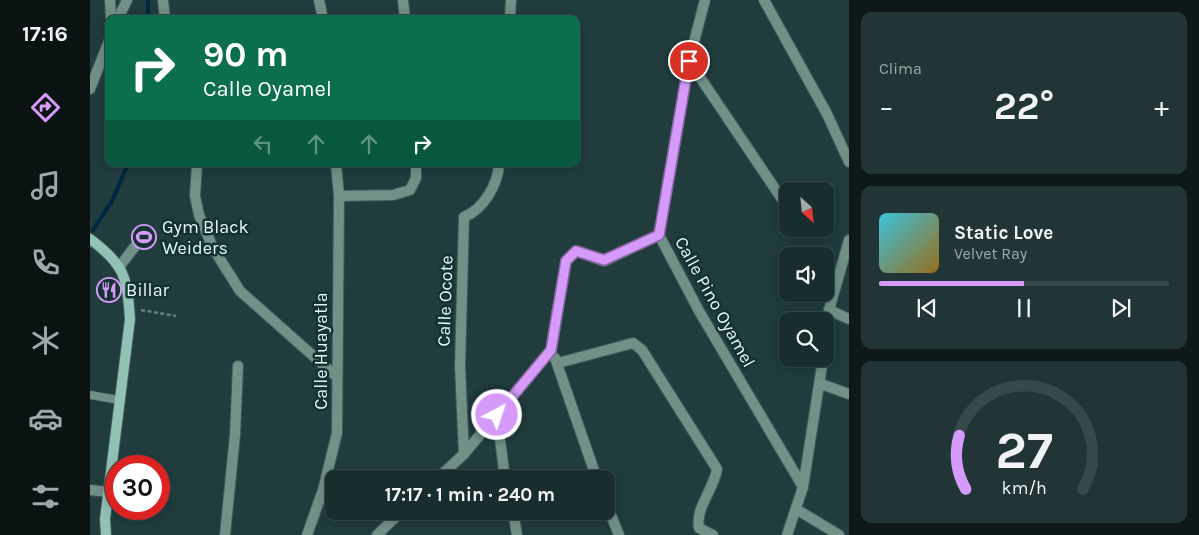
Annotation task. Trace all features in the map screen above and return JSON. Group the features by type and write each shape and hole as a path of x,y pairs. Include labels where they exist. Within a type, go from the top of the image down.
{"main road":[{"path":"90,239 120,266 128,290 130,319 113,455"},
{"path":"106,535 107,520"}],"street":[{"path":"110,0 111,15"},
{"path":"120,15 127,0"},
{"path":"162,0 164,15"},
{"path":"319,0 322,15"},
{"path":"403,0 405,15"},
{"path":"510,15 511,0"},
{"name":"Calle Pino Oyamel","path":"705,0 689,61 659,235 699,311 804,488"},
{"path":"764,0 827,114 849,162"},
{"path":"90,89 105,51"},
{"path":"689,61 779,195"},
{"path":"197,167 195,196 199,215 213,248 240,291 337,377"},
{"name":"Calle Huayatla","path":"307,535 323,490 337,433 339,196 336,167"},
{"path":"339,196 393,195 410,190 416,178 416,167"},
{"name":"Calle Ocote","path":"464,454 460,366 464,217 474,213 482,204 498,179 500,167"},
{"path":"447,470 464,454 551,350 566,261 576,251 604,260 659,235"},
{"path":"849,240 829,310 849,319"},
{"path":"120,266 139,241"},
{"path":"558,363 633,343 642,350 717,469 716,479 697,518 699,528 712,535"},
{"path":"551,350 558,363 594,470"},
{"path":"225,535 238,366"},
{"path":"787,535 804,488 822,367"},
{"path":"821,384 849,394"},
{"path":"90,395 120,400"},
{"path":"497,415 504,470"},
{"path":"90,490 105,492"},
{"path":"796,509 839,535"},
{"path":"379,535 393,520"},
{"path":"514,520 517,535"},
{"path":"613,520 619,535"}],"path":[{"path":"152,312 176,316"}],"waterway":[{"path":"148,0 148,15"},
{"path":"93,230 112,201 127,167"}],"place":[{"name":"Gym Black Weiders","path":"144,237"},
{"name":"Billar","path":"109,290"}],"route":[{"path":"497,415 551,350 566,261 576,251 604,260 633,249 659,235 689,61"}]}
